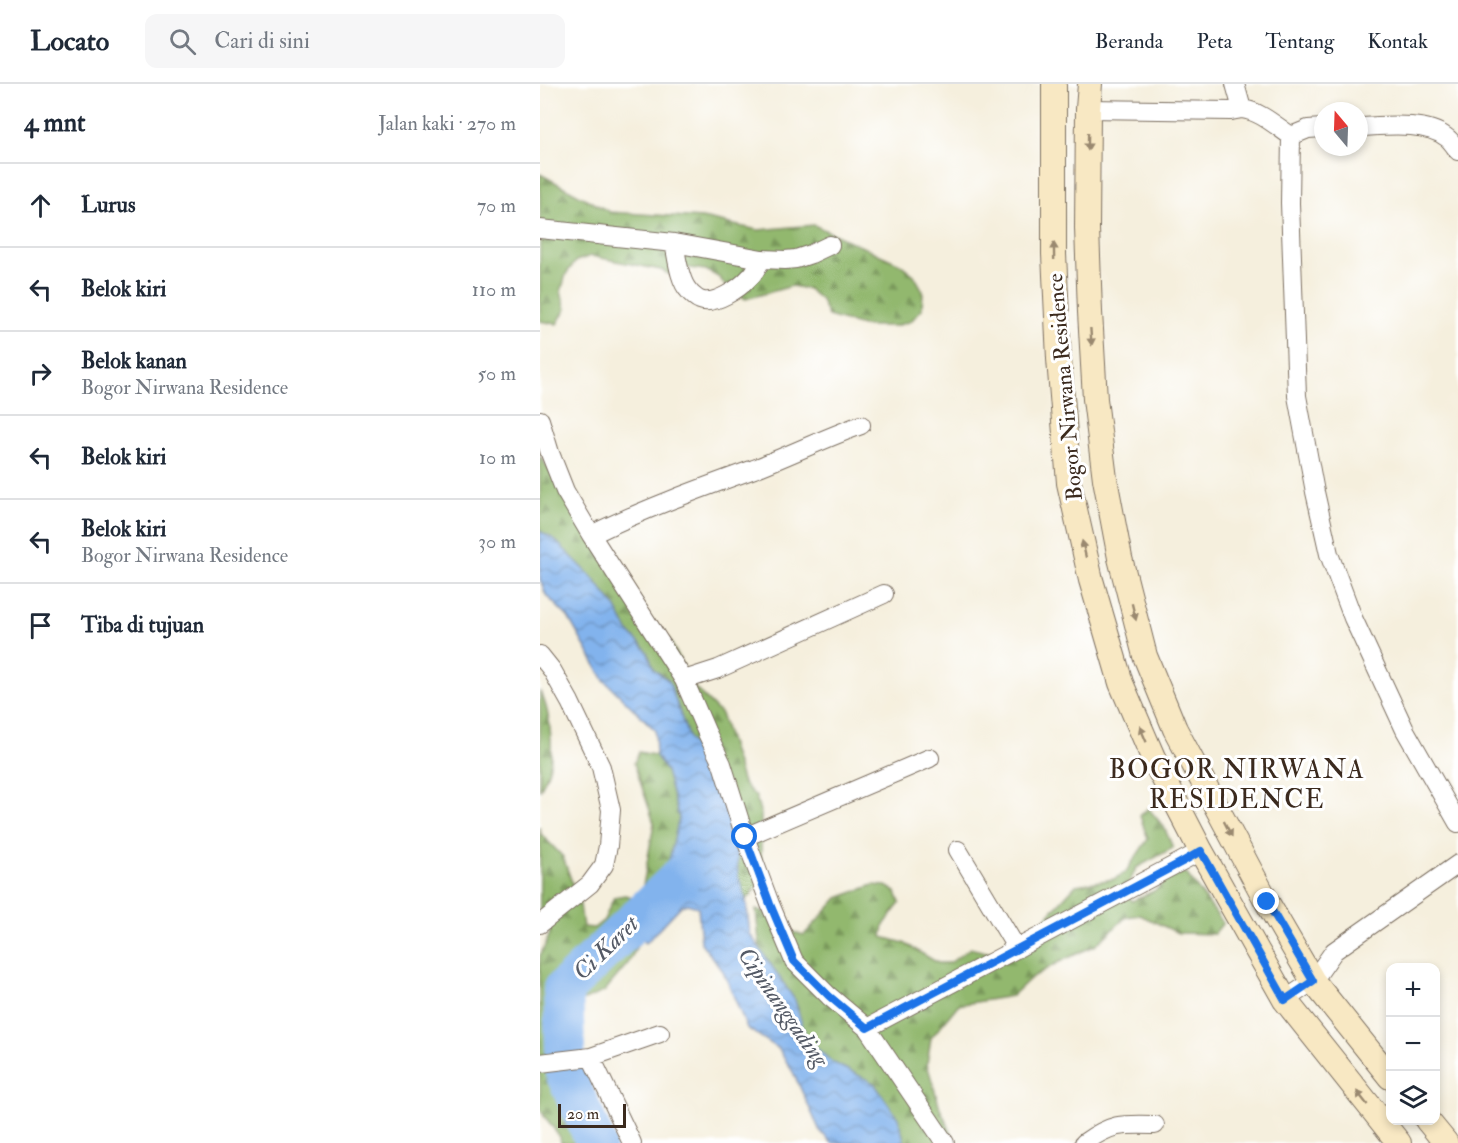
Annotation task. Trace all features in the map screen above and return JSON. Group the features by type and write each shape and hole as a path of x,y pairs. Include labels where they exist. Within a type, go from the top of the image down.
{"street":[{"name":"Bogor Nirwana Residence","path":"1054,84 1054,254 1059,359 1069,483 1091,580 1121,682 1155,762 1201,851 1285,1000 1399,1143"},
{"name":"Bogor Nirwana Residence","path":"1090,84 1087,228 1089,312 1095,399 1105,479 1120,558 1145,656 1175,729 1267,902 1313,981 1386,1072"},
{"path":"1235,84 1242,109"},
{"path":"1088,109 1250,110 1291,136"},
{"path":"1368,127 1404,126 1431,129 1448,137 1458,152"},
{"path":"1291,136 1314,129"},
{"path":"1291,136 1291,227 1297,396 1329,554 1353,618 1405,730 1458,823"},
{"path":"540,229 674,243 762,259 796,259 830,244"},
{"path":"674,243 681,274 688,290 700,300 712,300 737,289 751,277 762,259"},
{"path":"540,420 565,491 684,680 722,764 745,837 794,961 829,996 867,1028 945,1143"},
{"path":"591,535 661,504 861,425"},
{"path":"1069,483 1105,479"},
{"path":"684,680 718,669 884,594"},
{"path":"540,654 570,702 601,767 611,810 604,865 591,884 540,924"},
{"path":"745,837 930,758"},
{"path":"958,850 1017,949"},
{"path":"867,1028 1201,851"},
{"path":"1285,1000 1313,981 1334,951 1458,864"},
{"path":"541,1063 587,1058 660,1033"},
{"path":"587,1058 632,1143"},
{"path":"1084,1143 1107,1129 1123,1124 1155,1125"},
{"path":"1431,1125 1446,1143"}],"green space":[{"path":"540,174 610,212 702,218 758,230 814,225 900,264 914,275 923,291 922,309 911,321 896,326 862,326 828,316 821,300 808,289 792,286 746,299 729,292 720,278 706,270 689,268 675,277 661,270 591,256 576,261 566,274 561,292 566,309 557,324 540,321"},
{"path":"540,456 581,516 640,615 669,639 695,688 721,714 743,783 756,797 761,815 761,870 757,887 746,900 726,873 721,834 540,548"},
{"path":"540,692 549,719 551,752 549,769 540,791"},
{"path":"639,752 668,758 684,805 682,854 629,962 604,992 582,1001 573,1048 573,1060 603,1143 561,1143 560,1137 540,1110 540,956 549,936 555,903 540,913 540,827 541,834 563,857 580,905 583,927 594,928 604,920 614,897 625,895 636,898 643,886 654,823 634,763"},
{"path":"1148,808 1164,827 1173,848 1136,868 1126,891 1132,901 1156,890 1174,872 1186,873 1223,923 1214,934 1178,933 1140,915 1126,917 1096,945 1031,978 1012,996 958,1005 931,1038 927,1064 940,1108 956,1143 896,1143 835,1088 762,973 756,910 779,914 793,932 804,935 838,898 873,885 886,886 896,892 900,903 884,925 882,937 904,943 938,963 950,963 970,948 994,954 1020,946 1076,885 1114,879 1125,873 1148,839 1140,816"}],"water":[{"name":"Cipinanggading","path":"540,531 554,539 591,576 615,606 628,631 647,651 654,669 669,681 689,739 717,782 729,812 737,848 738,875 746,900 750,934 795,1000 806,1038 832,1062 874,1083 898,1118 905,1143 832,1143 820,1131 793,1072 778,1048 747,1028 723,971 701,943 698,907 687,904 681,906 646,943 631,929 663,886 679,818 666,771 656,756 655,730 604,680 568,617 546,595 540,579"}],"waterway":[{"name":"Ci Karet","path":"596,1143 566,1075 563,990 683,874"}],"district":[{"name":"BOGOR NIRWANA RESIDENCE","path":"1237,785"}],"route":[{"path":"745,837 794,961 829,996 867,1028 1201,851 1285,1000 1313,981 1267,902"}]}
